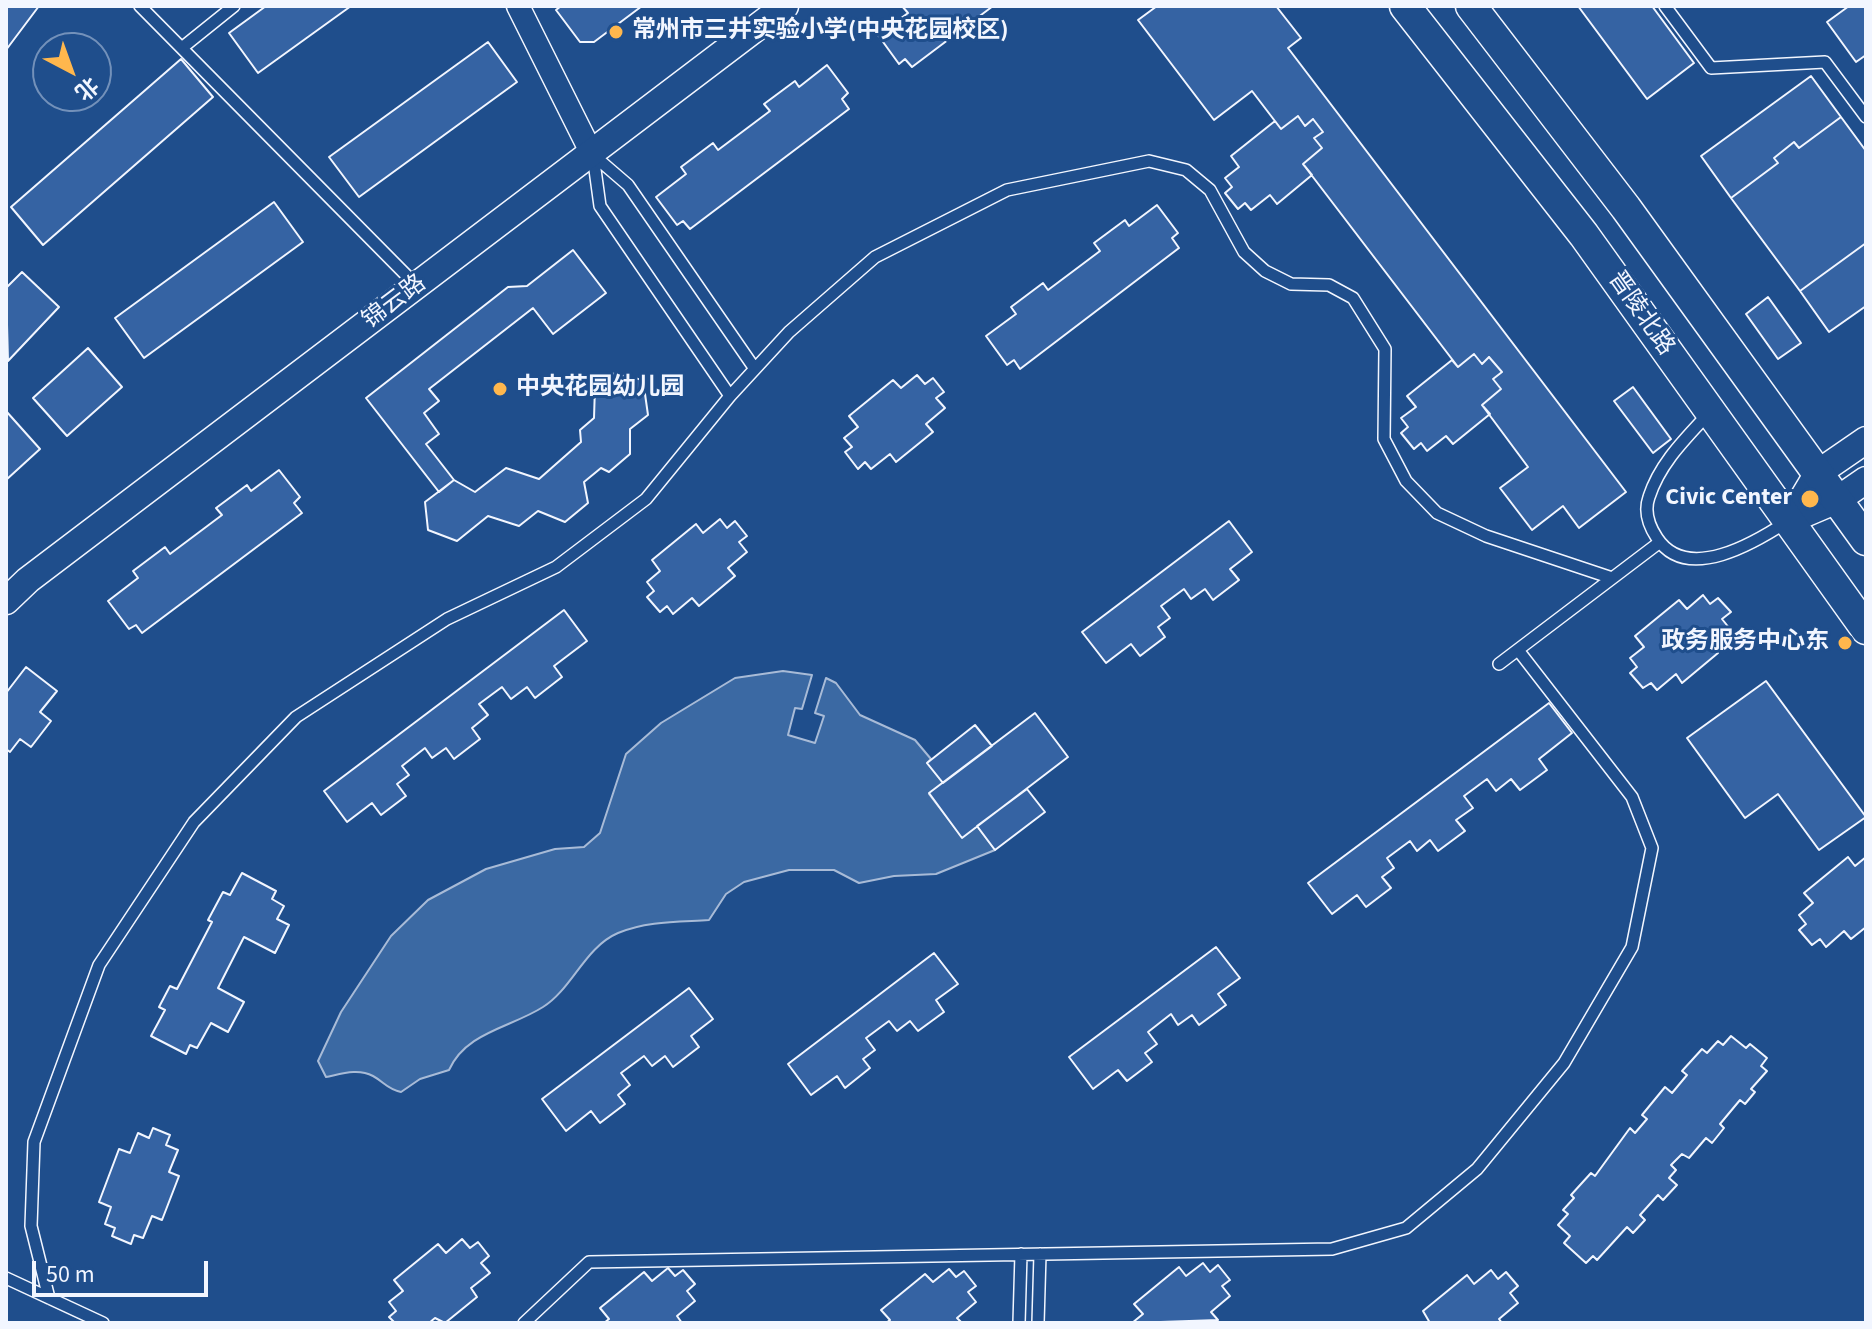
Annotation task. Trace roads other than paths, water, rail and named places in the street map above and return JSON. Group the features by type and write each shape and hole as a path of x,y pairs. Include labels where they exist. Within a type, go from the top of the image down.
{"main road":[{"name":"晋陵北路","path":"1405,6 1584,235 1866,629"},
{"name":"晋陵北路","path":"1471,6 1626,208 1866,540"}],"street":[{"path":"518,6 592,154"},
{"name":"锦云路","path":"6,600 785,6"},
{"path":"1790,520 1818,473 1866,440"},
{"path":"1790,520 1837,500 1866,480"}],"lane":[{"path":"140,6 417,286"},
{"path":"183,47 234,6"},
{"path":"1665,6 1711,68 1825,62 1866,117"},
{"path":"592,154 628,185 755,369"},
{"path":"592,154 600,206 730,396"},
{"path":"49,1298 31,1226 34,1142 99,965 194,822 296,717 447,619 556,567 646,499 730,396 789,332 875,257 1007,190 1149,161 1186,170 1210,190 1244,252 1265,271 1291,284 1329,285 1353,298 1385,349 1384,439 1406,481 1437,513 1486,536 1612,578"},
{"path":"1709,413 1661,469 1647,501 1649,524 1660,542 1686,557 1726,556 1790,520"},
{"path":"1499,664 1660,542"},
{"path":"524,1323 589,1262 1332,1249 1406,1228 1477,1169 1564,1063 1632,947 1652,848 1632,797 1518,650"},
{"path":"1019,1323 1021,1254"},
{"path":"1038,1323 1040,1254"},
{"path":"6,1278 99,1322"}],"water":[{"path":"783,671 812,675 802,709 795,708 788,735 815,743 824,716 815,713 826,678 836,683 860,715 915,740 931,759 927,763 943,783 929,794 962,837 977,826 995,850 936,874 894,876 859,883 834,870 789,870 744,882 726,894 709,920 640,926 606,939 553,999 466,1047 449,1070 420,1079 401,1092 361,1072 326,1077 318,1061 341,1012 391,936 428,900 486,869 555,849 584,847 600,833 626,754 661,723 735,678"}],"place":[{"name":"常州市三井实验小学(中央花园校区)","path":"616,32"},
{"name":"中央花园幼儿园","path":"500,389"},
{"name":"Civic Center","path":"1810,499"},
{"name":"政务服务中心东","path":"1845,643"}]}
